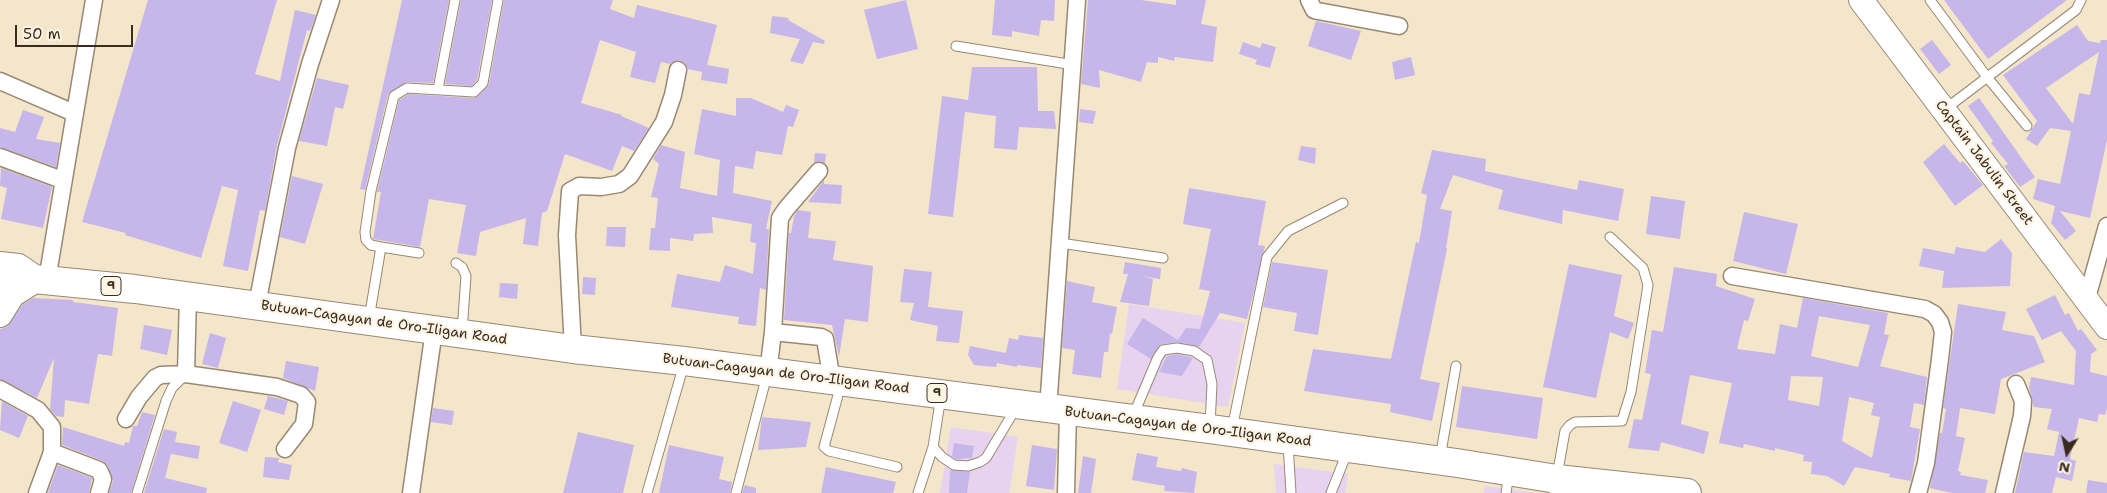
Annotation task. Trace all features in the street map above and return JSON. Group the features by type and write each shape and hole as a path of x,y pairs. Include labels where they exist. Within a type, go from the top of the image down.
{"highway":[{"name":"Butuan-Cagayan de Oro-Iligan Road","path":"19,279 188,295 573,349 684,361 941,394 1018,406 1221,430 1439,460 1507,482 1687,493"}],"street":[{"path":"0,315 19,279 62,180 94,0"},
{"path":"257,305 287,148 310,64 331,0"},
{"path":"1066,493 1058,410 1060,243 1074,65 1077,0"},
{"path":"1309,0 1314,10 1399,26"},
{"name":"Captain Jabulin Street","path":"1861,0 2106,321"},
{"path":"573,349 568,235 570,191 579,186 601,187 619,184 630,176 664,122 673,95 678,70"},
{"path":"0,80 74,113"},
{"path":"0,157 62,180"},
{"path":"768,373 773,332 780,218 786,208 819,171"},
{"path":"2087,298 2107,226"},
{"path":"1732,276 1925,309 1934,314 1940,322 1943,332 1926,463 1918,493"},
{"path":"186,374 188,295"},
{"path":"411,493 434,330"},
{"path":"773,332 821,337 824,339 836,381"},
{"path":"126,419 154,378 161,375 186,374 278,387 301,395 307,402 304,424 285,449"},
{"path":"2004,493 2022,416 2023,400 2016,384"},
{"path":"0,389 38,410 52,428 52,452 37,493"},
{"path":"52,452 99,470 103,479 99,493"}],"lane":[{"path":"438,89 455,0"},
{"path":"419,253 371,245 366,240 365,232 371,191 394,96 407,88 474,92 483,83 498,0"},
{"path":"1930,0 1987,77 2027,126"},
{"path":"1944,110 2076,10 2081,0"},
{"path":"956,46 1074,65"},
{"path":"1221,430 1267,257 1288,231 1343,203"},
{"path":"1556,486 1565,431 1575,422 1622,421 1631,392 1648,285 1643,268 1610,237"},
{"path":"1060,243 1162,258"},
{"path":"368,321 381,247"},
{"path":"456,263 462,267 466,276 461,334"},
{"path":"1131,419 1158,357 1163,350 1177,348 1194,351 1207,360 1221,430"},
{"path":"647,493 684,361"},
{"path":"1439,460 1456,366"},
{"path":"736,493 768,373"},
{"path":"137,493 166,401 172,388 186,374"},
{"path":"836,381 824,446 829,451 897,467"},
{"path":"918,493 933,447 941,394"},
{"path":"933,447 942,457 954,464 968,466 980,462 986,458 1018,406"},
{"path":"1287,440 1292,493"},
{"path":"1331,493 1349,448"}],"shaded area":[{"path":"1129,304 1245,323 1228,407 1117,389"},
{"path":"951,427 1018,437 1009,493 940,493"},
{"path":"1274,464 1348,474 1345,493 1276,493"},
{"path":"1485,486 1537,493 1484,493"}],"building":[{"path":"148,0 277,0 255,74 280,81 295,10 316,15 310,31 307,30 277,145 265,211 260,210 248,271 223,266 238,190 222,186 201,258 125,235 126,233 82,222"},
{"path":"402,0 449,0 433,83 407,82 388,94 365,190 360,189"},
{"path":"461,0 492,0 477,80 472,86 445,84"},
{"path":"504,0 613,0 610,9 634,18 637,5 717,25 707,65 729,69 727,84 701,80 702,72 688,69 685,63 679,60 670,64 661,62 655,83 630,77 636,52 600,40 581,103 622,115 649,128 634,151 622,146 612,171 565,154 547,211 542,213 538,246 523,244 526,218 480,232 476,256 457,253 466,205 429,199 420,247 373,239 381,192 377,192 399,100 409,94 474,98 478,96 489,84"},
{"path":"906,0 918,49 877,59 864,10"},
{"path":"995,0 1055,0 1054,21 1041,20 1039,36 1012,31 1012,37 992,35"},
{"path":"1088,0 1141,0 1176,5 1176,0 1206,0 1201,24 1217,27 1213,62 1175,57 1174,61 1158,57 1158,63 1147,62 1141,82 1099,70 1100,88 1081,84"},
{"path":"1944,0 2067,0 1988,59"},
{"path":"772,16 789,18 788,20 825,41 824,44 813,42 803,64 790,61 800,39 770,33"},
{"path":"1316,21 1361,31 1351,60 1308,46"},
{"path":"2077,25 2088,41 2100,43 2101,40 2107,40 2107,140 2090,218 2060,211 2076,231 2065,240 2051,223 2055,206 2033,199 2038,179 2060,184 2071,131 2050,128 2037,146 2026,139 2037,121 2003,75","holes":["2099,52 2090,95 2079,93 2073,124 2046,88"]},
{"path":"1932,40 1951,65 1939,74 1920,49"},
{"path":"1243,42 1260,48 1262,43 1276,47 1270,68 1255,64 1257,60 1239,54"},
{"path":"1411,57 1415,75 1395,80 1392,62"},
{"path":"972,67 1037,67 1038,111 1054,111 1056,129 1019,127 1017,150 994,148 996,116 965,112 953,217 928,214 942,96 968,100"},
{"path":"317,78 349,85 343,109 335,107 327,146 299,141"},
{"path":"736,98 751,98 783,112 786,105 799,110 793,127 788,126 782,155 756,151 753,169 735,166 733,193 772,201 766,229 769,229 766,290 760,288 756,326 738,324 739,317 671,307 677,274 720,282 725,265 753,274 756,243 750,242 752,224 712,217 713,233 694,234 693,241 670,238 670,251 649,250 651,228 655,228 658,198 651,197 659,164 653,159 661,145 685,152 680,188 717,196 720,160 694,154 702,109 736,116"},
{"path":"1979,98 2035,177 2020,187 2004,166 2008,164 1991,143 1993,141 1968,106"},
{"path":"1080,109 1096,111 1093,124 1079,122"},
{"path":"23,110 44,117 36,139 60,143 56,167 0,147 0,128 15,132"},
{"path":"1944,144 1960,163 1963,161 1983,185 1955,206 1923,162"},
{"path":"1301,146 1316,148 1315,164 1298,160"},
{"path":"1432,150 1486,159 1485,171 1577,190 1579,180 1624,189 1618,221 1563,210 1562,224 1498,209 1503,190 1453,175 1440,209 1452,211 1447,249 1420,379 1440,383 1432,421 1390,412 1391,404 1304,391 1313,349 1391,359 1416,242 1419,243 1427,195 1421,193"},
{"path":"815,153 826,154 825,163 820,161 814,163"},
{"path":"1,168 52,187 43,228 1,219 7,188 0,186"},
{"path":"292,176 323,184 305,244 280,237"},
{"path":"824,180 824,184 842,185 841,204 808,202"},
{"path":"1189,188 1266,201 1258,245 1265,246 1264,251 1247,319 1220,313 1199,347 1178,342 1162,344 1151,359 1127,344 1143,318 1178,340 1186,328 1200,329 1210,291 1199,289 1211,229 1183,224"},
{"path":"1651,196 1685,201 1680,239 1646,234"},
{"path":"798,210 811,212 808,238 836,241 833,260 873,266 868,322 845,319 839,357 832,325 784,320 789,233 791,233 794,216"},
{"path":"1744,212 1798,224 1786,274 1733,261"},
{"path":"607,227 626,227 625,247 606,246"},
{"path":"2001,239 2012,253 2010,286 1942,288 1944,271 1919,266 1923,248 1954,254 1956,247 1985,252"},
{"path":"1125,262 1161,268 1160,279 1141,276 1153,279 1149,306 1120,302 1128,274 1123,274"},
{"path":"1272,262 1328,270 1318,335 1294,331 1297,313 1263,307"},
{"path":"1569,264 1622,275 1614,316 1634,323 1628,339 1610,332 1596,398 1543,387"},
{"path":"1674,267 1717,274 1716,286 1755,299 1748,321 1744,320 1737,349 1775,354 1780,324 1797,328 1803,298 1888,313 1884,334 1889,335 1880,366 1927,377 1924,405 1914,403 1910,427 1920,429 1911,481 1889,477 1890,474 1855,467 1844,486 1827,476 1811,474 1812,462 1803,461 1804,455 1775,448 1775,451 1744,444 1743,448 1719,443 1732,383 1690,375 1681,424 1709,432 1704,454 1661,442 1659,451 1628,448 1634,419 1642,420 1651,374 1645,373 1652,330 1663,332","holes":["1819,316 1870,325 1858,367 1811,356","1791,376 1823,377 1819,406 1788,400","1849,397 1874,403 1871,415 1880,417 1872,458 1842,441"]},
{"path":"904,269 932,272 928,307 963,311 959,343 936,341 938,326 910,320 914,303 900,302"},
{"path":"583,277 596,278 595,295 582,294"},
{"path":"1067,281 1095,287 1092,302 1117,307 1112,334 1110,333 1108,352 1104,352 1101,378 1072,374 1075,350 1062,348"},
{"path":"500,283 518,284 517,299 499,297"},
{"path":"2055,295 2065,315 2069,313 2078,331 2081,329 2097,350 2091,354 2090,372 2107,376 2107,409 2105,415 2099,414 2097,422 2079,418 2070,459 2076,461 2072,481 2056,477 2052,493 2015,493 2024,452 2054,456 2059,432 2047,429 2052,409 2034,407 2029,388 2031,377 2074,385 2076,351 2061,331 2042,340 2026,309"},
{"path":"33,298 73,300 73,302 118,308 112,356 98,354 89,404 65,400 64,417 56,416 50,409 54,358 37,398 0,379 0,329 7,327 23,304"},
{"path":"1958,304 2006,312 2002,330 2034,336 2045,362 2001,379 1995,414 1960,408 1956,436 1965,438 1958,471 1961,472 1960,475 1988,480 1985,493 1952,493 1930,488 1946,409 1943,408"},
{"path":"144,325 172,330 167,355 140,349"},
{"path":"210,333 226,338 218,368 202,364"},
{"path":"1019,335 1043,338 1041,368 1017,365 1017,367 997,363 996,367 974,365 968,355 970,346 1006,353 1009,338 1018,340"},
{"path":"1177,354 1193,358 1182,376 1159,372 1167,356"},
{"path":"286,361 319,367 315,391 283,378"},
{"path":"1462,386 1543,398 1537,439 1456,427"},
{"path":"268,396 288,401 284,415 264,409"},
{"path":"2,401 28,416 19,438 0,430"},
{"path":"233,401 261,410 247,452 219,443"},
{"path":"433,408 454,411 452,425 431,422"},
{"path":"142,412 155,415 131,493 109,493 113,481 108,466 103,461 62,445 63,427 124,446 125,442 129,443 133,426 137,426"},
{"path":"762,417 811,422 806,447 758,450"},
{"path":"164,429 177,432 175,442 200,446 198,459 171,454 165,478 207,488 206,493 144,493"},
{"path":"578,432 634,445 623,493 563,493"},
{"path":"954,443 974,446 972,458 956,459 952,456"},
{"path":"669,445 724,457 719,479 732,482 730,493 659,493"},
{"path":"1032,445 1057,449 1054,490 1026,486"},
{"path":"1137,453 1158,457 1156,467 1181,471 1182,468 1197,472 1194,493 1164,491 1165,486 1132,480"},
{"path":"1083,456 1096,459 1091,493 1078,493"},
{"path":"265,457 279,458 278,462 292,465 289,480 263,477"},
{"path":"58,465 92,478 89,493 48,493"},
{"path":"826,467 896,482 893,493 821,493"},
{"path":"950,470 970,472 967,493 949,493"},
{"path":"2088,480 2107,483 2107,493 2086,493"},
{"path":"745,485 756,488 756,493 742,493"}]}
